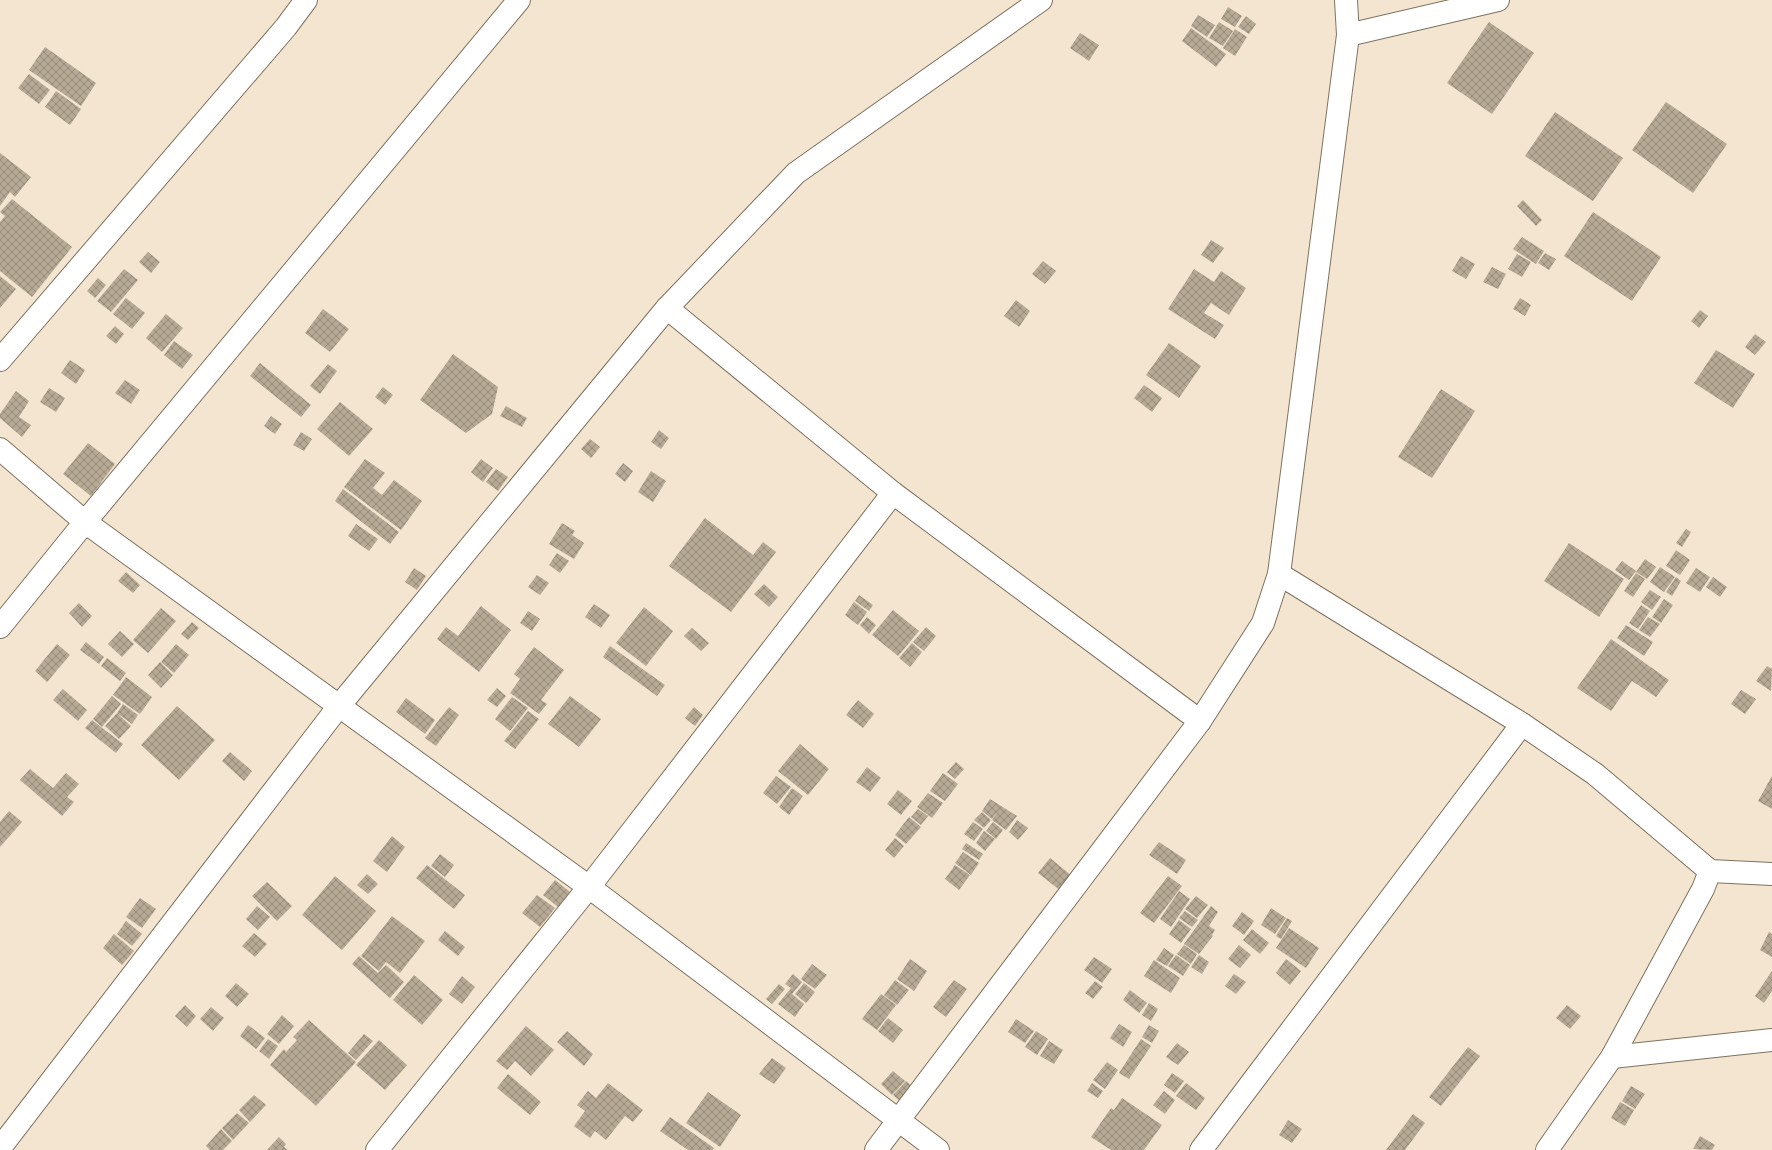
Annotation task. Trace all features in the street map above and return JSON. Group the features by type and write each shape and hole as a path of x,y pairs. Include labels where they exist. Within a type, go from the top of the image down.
{"street":[{"path":"0,360 286,27 306,0"},
{"path":"0,627 85,522 519,0"},
{"path":"0,1148 339,706 667,308 796,173 1041,0"},
{"path":"876,1150 900,1121 1200,721 1263,623 1279,574 1348,35 1346,0"},
{"path":"1348,35 1498,0"},
{"path":"667,308 893,493 1200,721"},
{"path":"0,449 85,522 589,887 938,1150"},
{"path":"377,1150 589,887 893,493"},
{"path":"1279,574 1522,724 1595,774 1710,871 1772,874"},
{"path":"1201,1150 1522,724"},
{"path":"1547,1150 1612,1057 1703,889 1710,871"},
{"path":"1612,1057 1772,1040"}],"building":[{"path":"1228,7 1242,16 1235,27 1221,19"},
{"path":"1198,15 1215,25 1207,37 1191,26"},
{"path":"1246,16 1256,24 1249,34 1238,27"},
{"path":"1219,22 1233,31 1223,46 1209,38"},
{"path":"1489,22 1534,53 1492,114 1447,83"},
{"path":"1191,28 1226,54 1216,67 1182,41"},
{"path":"1235,29 1247,37 1235,56 1223,48"},
{"path":"1080,33 1099,45 1089,61 1070,48"},
{"path":"45,47 96,83 81,106 29,70"},
{"path":"29,74 50,90 39,104 18,88"},
{"path":"56,91 81,109 70,125 45,107"},
{"path":"1666,102 1727,144 1693,193 1632,150"},
{"path":"1555,112 1623,158 1593,201 1525,156"},
{"path":"0,153 31,177 15,197 10,192 0,206"},
{"path":"12,199 72,247 32,297 0,271 0,222 5,216 0,212"},
{"path":"1523,200 1542,220 1536,226 1517,206"},
{"path":"1593,212 1661,257 1632,301 1564,256"},
{"path":"1522,237 1544,251 1536,264 1513,249"},
{"path":"1211,240 1224,248 1213,263 1201,255"},
{"path":"148,252 160,262 151,273 139,262"},
{"path":"1545,253 1556,259 1549,270 1538,263"},
{"path":"1517,254 1531,262 1522,277 1508,269"},
{"path":"1461,256 1475,264 1466,279 1452,271"},
{"path":"1043,261 1056,271 1045,284 1032,274"},
{"path":"1492,267 1506,274 1498,289 1483,282"},
{"path":"124,269 138,280 111,312 97,301"},
{"path":"1194,269 1214,282 1221,271 1246,288 1229,315 1211,303 1204,313 1224,325 1215,339 1168,309"},
{"path":"0,276 16,289 0,308"},
{"path":"98,278 106,285 95,298 87,291"},
{"path":"126,298 145,313 132,329 113,314"},
{"path":"1520,298 1531,305 1525,316 1513,309"},
{"path":"1016,300 1030,311 1019,327 1004,316"},
{"path":"323,309 349,329 330,352 305,333"},
{"path":"1700,310 1708,316 1699,328 1691,321"},
{"path":"166,314 183,328 162,352 146,338"},
{"path":"115,326 124,334 116,344 106,336"},
{"path":"1755,334 1766,342 1755,355 1745,347"},
{"path":"174,341 193,355 182,369 164,355"},
{"path":"1169,343 1201,366 1179,398 1146,375"},
{"path":"1716,350 1755,374 1733,408 1694,383"},
{"path":"453,354 498,387 492,414 466,433 420,400"},
{"path":"70,360 85,370 76,384 61,373"},
{"path":"260,363 311,405 301,417 250,376"},
{"path":"328,364 337,371 320,394 310,386"},
{"path":"125,380 140,390 131,404 115,393"},
{"path":"1144,385 1162,398 1152,412 1134,398"},
{"path":"383,387 393,395 385,405 375,397"},
{"path":"49,388 65,398 56,412 40,402"},
{"path":"1441,389 1475,411 1432,478 1398,457"},
{"path":"16,391 29,401 19,417 31,425 22,437 0,418 0,414"},
{"path":"340,402 373,429 349,456 317,429"},
{"path":"506,406 527,418 522,427 500,416"},
{"path":"271,416 282,424 275,434 264,426"},
{"path":"659,430 669,438 661,449 651,442"},
{"path":"301,432 312,439 304,451 293,445"},
{"path":"590,439 600,447 591,458 581,449"},
{"path":"88,443 115,464 91,496 63,474"},
{"path":"365,459 385,473 373,488 382,495 394,480 422,501 401,530 344,487"},
{"path":"481,459 493,468 483,482 471,472"},
{"path":"623,463 633,471 625,482 615,474"},
{"path":"496,469 508,477 498,491 486,482"},
{"path":"651,471 666,481 653,502 638,492"},
{"path":"343,489 399,532 390,544 335,501"},
{"path":"705,518 753,555 763,542 776,552 731,612 669,566"},
{"path":"562,523 575,531 572,535 584,543 574,559 549,544"},
{"path":"356,524 378,539 369,551 348,536"},
{"path":"1686,529 1691,532 1682,547 1676,543"},
{"path":"1569,543 1624,579 1599,617 1544,581"},
{"path":"1676,550 1690,560 1680,575 1666,566"},
{"path":"557,553 569,561 560,573 549,565"},
{"path":"1645,559 1656,567 1647,579 1636,572"},
{"path":"1622,561 1636,571 1629,580 1615,570"},
{"path":"1660,567 1675,577 1664,592 1650,582"},
{"path":"414,568 426,576 417,590 405,582"},
{"path":"1696,568 1710,577 1700,592 1686,583"},
{"path":"126,572 140,585 133,593 118,581"},
{"path":"1636,573 1645,579 1633,597 1624,591"},
{"path":"537,575 549,583 540,595 528,587"},
{"path":"1676,577 1681,581 1672,596 1666,592"},
{"path":"1713,577 1727,587 1720,597 1706,587"},
{"path":"764,584 778,597 769,607 754,594"},
{"path":"1650,590 1661,597 1652,610 1641,602"},
{"path":"859,595 873,605 869,611 855,601"},
{"path":"1664,599 1673,605 1661,623 1652,617"},
{"path":"854,602 867,612 858,625 845,615"},
{"path":"79,603 92,616 82,627 69,613"},
{"path":"594,604 610,615 601,628 585,617"},
{"path":"1641,605 1650,611 1638,629 1629,623"},
{"path":"481,606 511,630 479,672 437,639 446,627 458,636"},
{"path":"644,607 673,631 646,666 616,643"},
{"path":"161,608 176,621 148,653 133,640"},
{"path":"893,610 919,631 898,656 872,635"},
{"path":"528,611 540,619 532,631 520,623"},
{"path":"867,617 876,625 869,634 860,625"},
{"path":"1648,617 1660,624 1650,637 1639,630"},
{"path":"192,622 199,628 188,640 181,634"},
{"path":"1626,625 1653,642 1644,656 1617,638"},
{"path":"926,627 936,636 924,651 913,642"},
{"path":"692,628 709,643 701,651 684,636"},
{"path":"120,631 134,644 122,657 108,644"},
{"path":"1611,639 1669,680 1656,697 1632,681 1611,711 1577,688"},
{"path":"86,642 104,657 99,664 80,650"},
{"path":"912,643 922,652 910,667 899,658"},
{"path":"57,644 70,655 47,682 35,671"},
{"path":"176,644 189,655 174,673 161,662"},
{"path":"610,646 665,685 657,696 603,657"},
{"path":"534,647 564,670 541,700 547,704 539,714 510,693 520,679 514,674"},
{"path":"107,658 126,673 120,681 101,666"},
{"path":"160,662 173,675 161,688 148,675"},
{"path":"1767,666 1772,669 1771,691 1756,681"},
{"path":"126,677 152,697 140,714 113,695"},
{"path":"497,688 506,696 497,707 487,700"},
{"path":"63,689 87,710 78,721 53,700"},
{"path":"1741,690 1756,699 1745,714 1731,704"},
{"path":"112,696 121,704 102,727 93,719"},
{"path":"570,696 601,719 579,747 548,724"},
{"path":"512,697 528,708 510,731 495,719"},
{"path":"406,698 435,720 425,734 396,712"},
{"path":"858,700 874,714 863,728 846,715"},
{"path":"123,704 138,715 132,724 117,713"},
{"path":"177,706 215,740 179,780 141,745"},
{"path":"449,707 459,715 436,746 425,738"},
{"path":"694,707 703,715 695,726 685,718"},
{"path":"528,711 539,719 515,749 504,741"},
{"path":"117,713 131,726 119,739 105,726"},
{"path":"92,720 123,744 116,753 85,728"},
{"path":"800,744 829,769 808,795 778,771"},
{"path":"230,752 252,771 244,781 222,761"},
{"path":"956,762 964,769 955,779 947,772"},
{"path":"867,767 881,778 870,792 856,782"},
{"path":"30,769 53,788 66,773 79,784 67,797 74,802 62,816 20,780"},
{"path":"943,773 958,784 945,801 930,791"},
{"path":"776,776 791,787 777,804 763,793"},
{"path":"1772,776 1772,809 1758,801"},
{"path":"792,788 803,796 789,815 779,807"},
{"path":"898,790 912,801 901,815 887,804"},
{"path":"928,793 943,803 932,818 917,807"},
{"path":"990,799 1017,816 1006,830 992,820 998,811 992,819 982,811"},
{"path":"918,809 928,816 921,825 911,817"},
{"path":"9,811 22,822 0,847 0,822"},
{"path":"982,812 991,820 984,828 974,820"},
{"path":"909,817 921,827 906,844 895,835"},
{"path":"1017,820 1028,828 1018,840 1009,832"},
{"path":"973,822 983,829 974,841 964,834"},
{"path":"993,822 1003,830 996,839 986,831"},
{"path":"984,831 995,839 985,851 976,843"},
{"path":"392,836 405,847 387,872 373,861"},
{"path":"895,838 904,846 894,858 885,850"},
{"path":"1159,842 1186,860 1177,874 1149,855"},
{"path":"966,843 983,854 979,860 962,849"},
{"path":"963,852 979,863 971,875 955,863"},
{"path":"440,854 454,865 445,877 431,866"},
{"path":"1050,858 1072,876 1061,891 1038,873"},
{"path":"427,865 465,895 454,909 416,878"},
{"path":"955,865 970,875 959,890 945,879"},
{"path":"367,874 378,884 368,894 357,885"},
{"path":"335,876 376,911 342,950 302,915"},
{"path":"1168,876 1182,886 1154,923 1140,913"},
{"path":"555,880 570,892 558,907 543,895"},
{"path":"267,882 292,906 277,921 252,896"},
{"path":"1179,891 1190,899 1171,927 1160,919"},
{"path":"537,895 555,908 540,927 522,913"},
{"path":"1196,896 1208,905 1197,918 1185,909"},
{"path":"140,898 156,909 142,928 126,917"},
{"path":"257,906 270,917 258,930 246,919"},
{"path":"1211,906 1218,912 1209,926 1215,930 1212,935 1207,931 1213,936 1199,954 1184,944"},
{"path":"1271,908 1286,918 1275,934 1261,925"},
{"path":"1185,911 1198,920 1192,927 1179,918"},
{"path":"1242,912 1254,921 1244,935 1232,926"},
{"path":"392,916 425,941 400,973 386,962 379,971 361,956"},
{"path":"1287,918 1292,921 1281,939 1276,936"},
{"path":"1179,920 1191,929 1181,943 1169,934"},
{"path":"126,921 142,934 132,946 117,934"},
{"path":"1289,928 1319,948 1306,968 1276,948"},
{"path":"1252,929 1269,943 1260,954 1243,940"},
{"path":"445,931 465,947 458,956 438,940"},
{"path":"1769,932 1772,934 1772,957 1760,950"},
{"path":"254,933 267,944 255,957 242,946"},
{"path":"114,934 134,951 122,965 103,948"},
{"path":"1184,945 1197,954 1191,964 1177,954"},
{"path":"1239,945 1251,955 1240,968 1228,959"},
{"path":"1164,948 1174,955 1167,966 1156,960"},
{"path":"1176,955 1190,965 1183,976 1168,966"},
{"path":"1199,955 1209,962 1202,974 1191,967"},
{"path":"359,956 378,973 386,965 404,982 390,998 352,964"},
{"path":"1094,957 1112,969 1102,983 1084,970"},
{"path":"910,959 927,971 914,991 897,979"},
{"path":"1286,959 1301,971 1290,985 1276,973"},
{"path":"1154,960 1180,978 1171,993 1144,976"},
{"path":"812,964 827,975 815,989 801,979"},
{"path":"1772,971 1772,991 1764,1003 1755,996"},
{"path":"793,974 802,982 792,994 804,1004 795,1017 778,1004 791,988 785,984"},
{"path":"1234,974 1246,982 1236,994 1225,986"},
{"path":"414,975 443,1000 422,1025 393,1000"},
{"path":"462,976 475,987 462,1004 449,994"},
{"path":"895,980 909,990 897,1005 884,995"},
{"path":"954,980 967,989 946,1017 933,1007"},
{"path":"1095,981 1103,987 1093,999 1085,993"},
{"path":"236,983 249,994 237,1007 225,996"},
{"path":"804,983 815,992 806,1003 795,994"},
{"path":"779,984 785,989 772,1004 766,999"},
{"path":"1130,990 1147,1003 1139,1013 1123,1000"},
{"path":"881,994 896,1005 877,1030 862,1019"},
{"path":"1149,1003 1158,1009 1151,1021 1142,1015"},
{"path":"185,1005 196,1016 187,1027 175,1016"},
{"path":"1567,1005 1581,1016 1570,1029 1556,1018"},
{"path":"211,1007 224,1018 213,1031 200,1019"},
{"path":"282,1015 294,1026 279,1044 267,1034"},
{"path":"888,1018 903,1030 893,1043 878,1031"},
{"path":"1016,1019 1034,1031 1025,1043 1008,1032"},
{"path":"309,1020 356,1062 316,1106 270,1065 284,1049 286,1052 297,1040 293,1037"},
{"path":"1119,1024 1132,1032 1123,1047 1110,1038"},
{"path":"248,1025 265,1038 256,1049 240,1036"},
{"path":"1149,1025 1159,1031 1152,1043 1142,1037"},
{"path":"526,1026 554,1050 531,1076 515,1061 507,1070 496,1061"},
{"path":"567,1031 593,1054 584,1066 557,1042"},
{"path":"1036,1031 1048,1039 1037,1055 1025,1047"},
{"path":"364,1034 373,1041 356,1060 348,1053"},
{"path":"268,1039 278,1046 269,1059 259,1051"},
{"path":"1141,1039 1151,1046 1129,1079 1119,1073"},
{"path":"379,1040 407,1065 385,1090 356,1065"},
{"path":"1049,1041 1063,1050 1054,1064 1040,1056"},
{"path":"1177,1043 1189,1052 1178,1065 1166,1057"},
{"path":"1468,1047 1480,1056 1441,1106 1429,1097"},
{"path":"772,1058 786,1068 774,1084 759,1074"},
{"path":"1107,1062 1118,1070 1105,1089 1093,1080"},
{"path":"893,1071 905,1081 892,1095 881,1084"},
{"path":"1172,1073 1184,1081 1175,1093 1164,1085"},
{"path":"508,1074 541,1102 530,1115 497,1088"},
{"path":"906,1081 917,1091 905,1106 893,1095"},
{"path":"608,1083 643,1110 633,1122 625,1116 606,1140 595,1131 590,1138 574,1126 585,1111 577,1105 588,1091 596,1098"},
{"path":"1092,1083 1103,1091 1098,1098 1087,1091"},
{"path":"1186,1083 1205,1098 1196,1110 1176,1096"},
{"path":"1631,1086 1645,1094 1635,1109 1622,1101"},
{"path":"1164,1091 1175,1100 1165,1114 1153,1105"},
{"path":"708,1092 741,1115 720,1147 686,1123"},
{"path":"254,1095 266,1105 250,1122 239,1110"},
{"path":"1122,1098 1162,1125 1144,1150 1111,1150 1091,1137 1111,1108 1114,1110"},
{"path":"1620,1102 1634,1110 1625,1126 1611,1118"},
{"path":"237,1113 249,1123 233,1140 222,1128"},
{"path":"1413,1114 1425,1123 1405,1150 1386,1150"},
{"path":"670,1117 714,1148 713,1150 688,1150 660,1131"},
{"path":"1288,1120 1302,1129 1292,1143 1279,1135"},
{"path":"221,1129 232,1141 223,1150 210,1150 206,1146"},
{"path":"1700,1136 1715,1145 1712,1150 1693,1149"},
{"path":"279,1137 286,1144 284,1147 288,1150 267,1150"}]}
